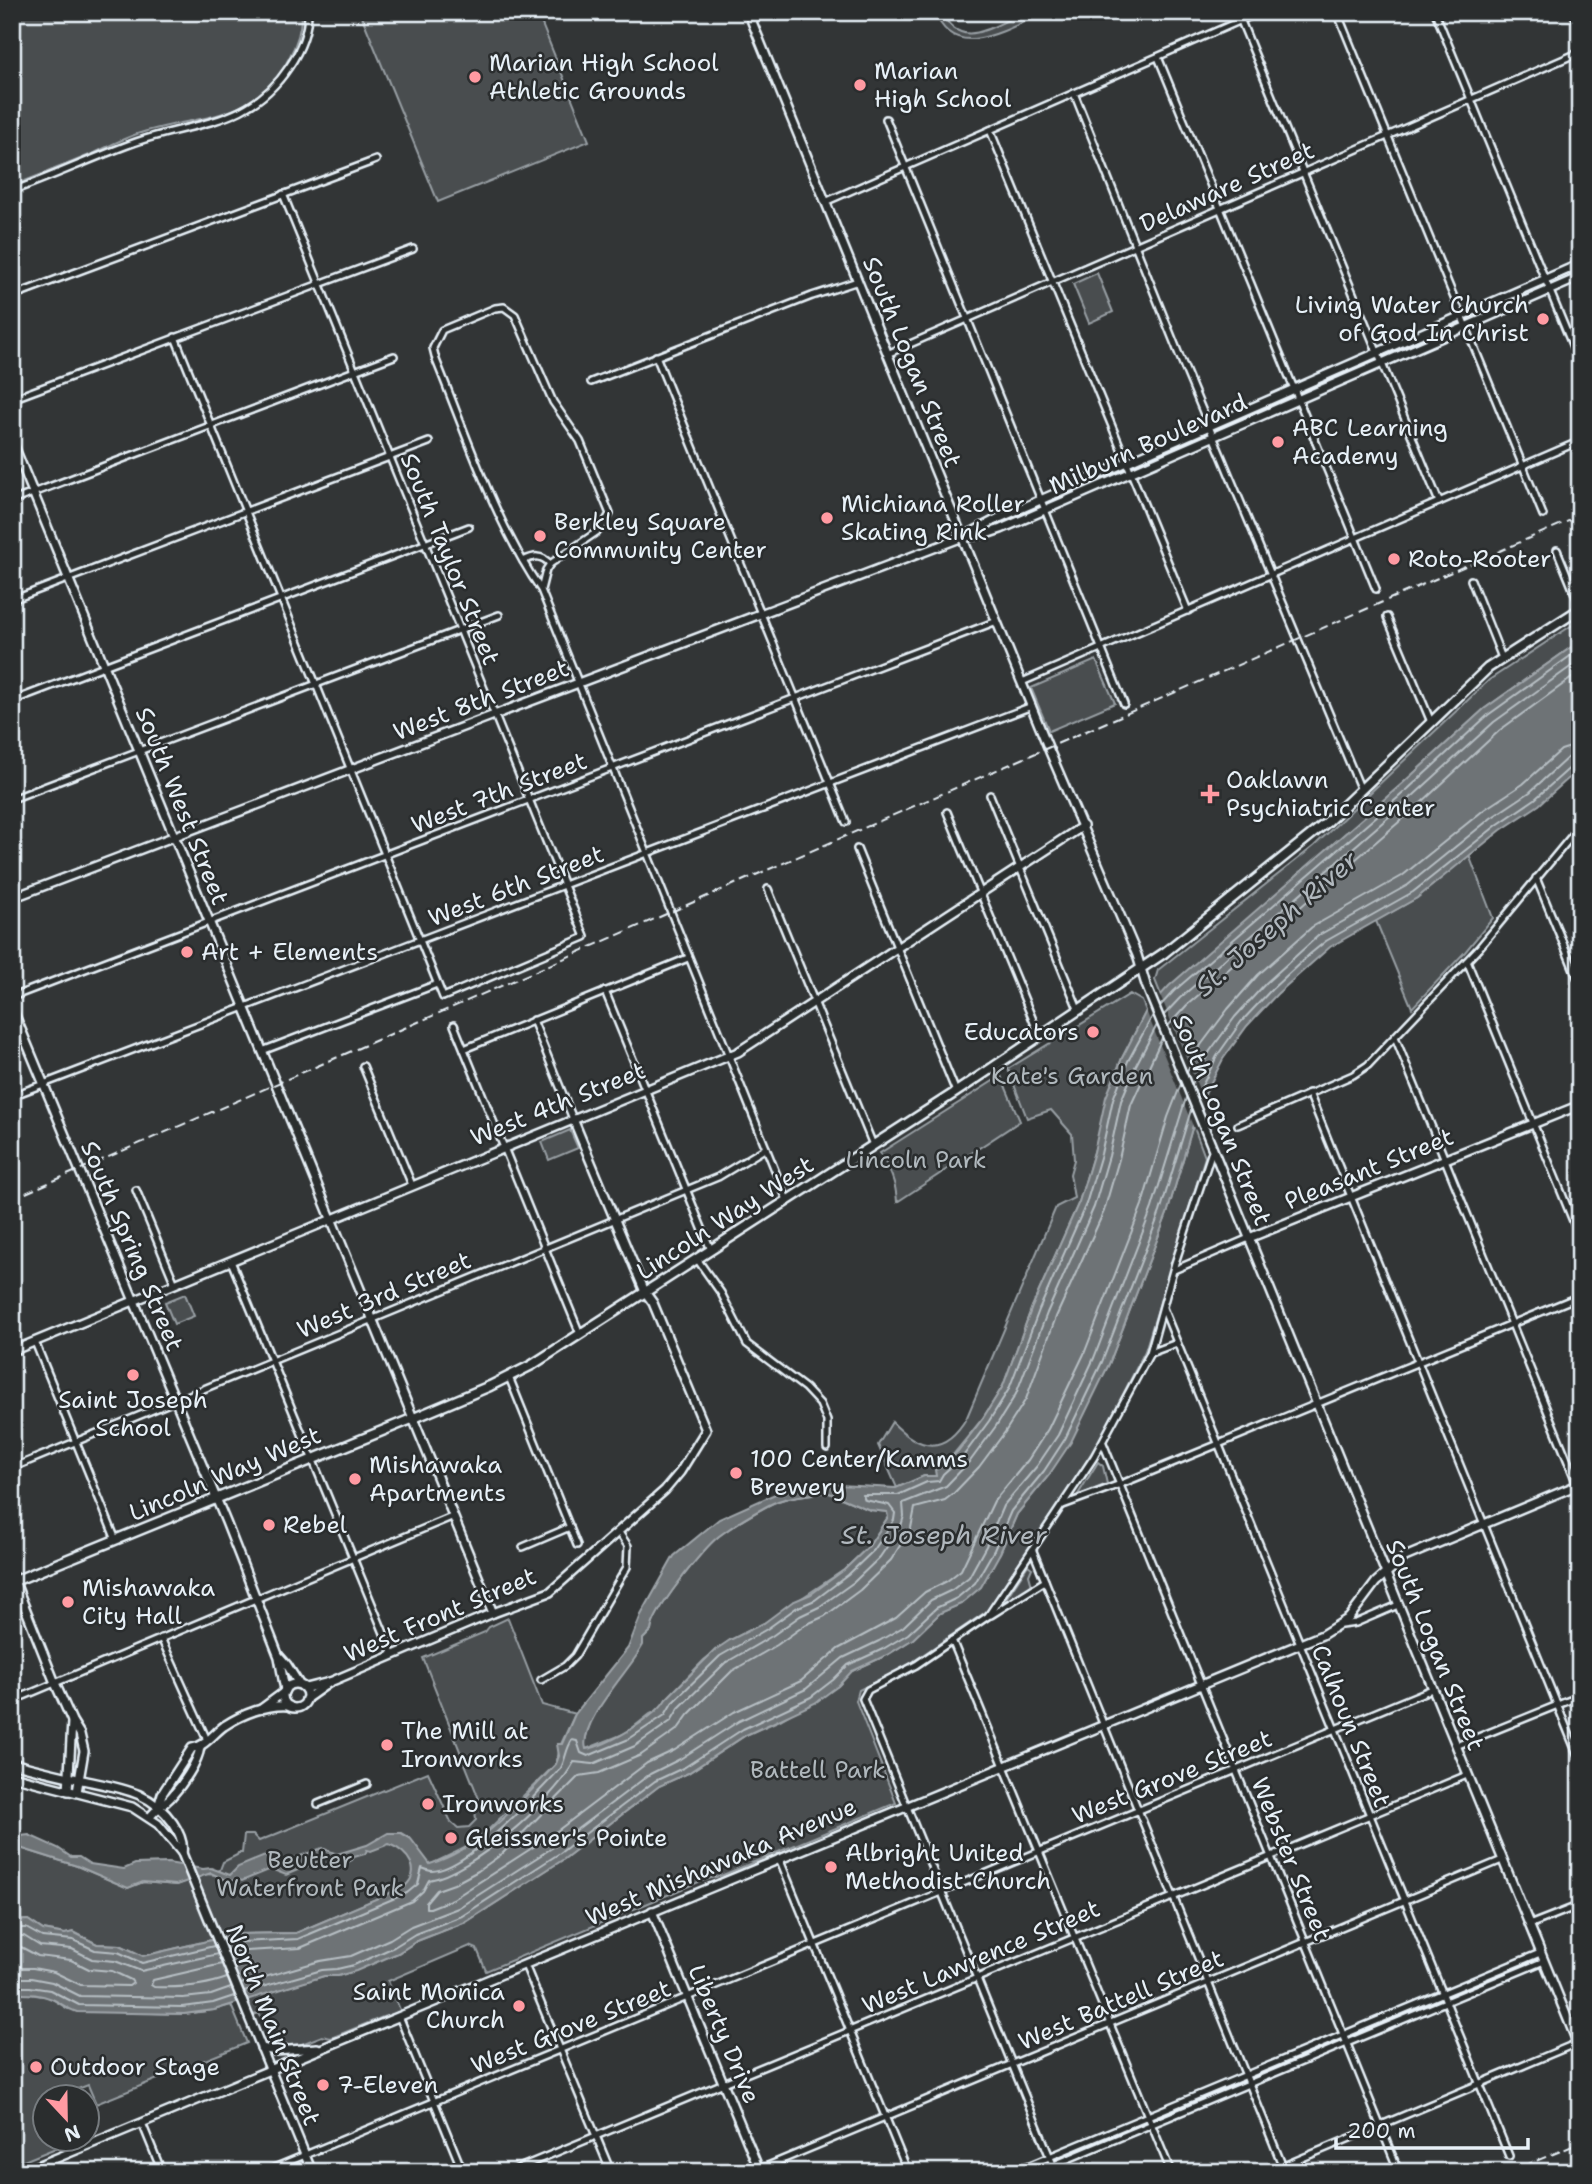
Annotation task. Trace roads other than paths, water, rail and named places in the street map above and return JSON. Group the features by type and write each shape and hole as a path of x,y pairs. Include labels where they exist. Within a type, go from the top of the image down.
{"main road":[{"name":"Lincoln Way West","path":"13,1579 116,1540 509,1377 580,1334 1141,970 1297,848 1474,680 1502,658 1580,607"}],"street":[{"path":"12,191 138,142 225,118 247,109 271,91 295,58 307,27 308,12"},
{"name":"South Logan Street","path":"748,12 1083,826 1579,2046"},
{"path":"825,202 1259,12"},
{"path":"1337,12 1543,515"},
{"path":"1435,12 1580,364"},
{"path":"1573,12 1580,29"},
{"path":"1241,20 1439,502"},
{"name":"Delaware Street","path":"887,354 1580,52"},
{"path":"1158,57 1376,589"},
{"path":"1074,93 1361,790"},
{"path":"886,118 1124,704"},
{"path":"990,130 1188,611"},
{"path":"12,296 376,160"},
{"name":"South Taylor Street","path":"284,194 585,937 443,997 438,984"},
{"path":"12,399 413,249"},
{"name":"Milburn Boulevard","path":"963,537 1041,499 1580,264"},
{"name":"Milburn Boulevard","path":"963,537 989,533 1045,510 1580,277"},
{"path":"591,382 812,296 858,281"},
{"path":"541,590 550,564 601,529 610,514 580,441 553,401 515,316 504,307 495,308 442,330 433,348 436,360 505,526 541,590 787,1200"},
{"path":"176,337 438,984 262,1051"},
{"path":"12,500 394,356"},
{"path":"656,356 846,822"},
{"name":"South West Street","path":"12,441 493,1613"},
{"path":"1022,682 1580,441"},
{"path":"12,600 429,442"},
{"path":"12,701 469,527"},
{"name":"West 8th Street","path":"12,898 963,537"},
{"path":"1557,550 1580,607"},
{"path":"523,561 541,556 550,564"},
{"path":"1471,580 1502,658"},
{"path":"12,799 499,615"},
{"path":"1387,617 1431,722"},
{"name":"West 7th Street","path":"12,997 997,621"},
{"name":"West 6th Street","path":"12,1096 649,855 1032,706"},
{"path":"990,795 1079,1011"},
{"path":"947,812 1040,1037"},
{"name":"West 4th Street","path":"12,1351 728,1056 746,1047 1083,826"},
{"path":"1238,1125 1358,1072 1467,961 1580,826"},
{"path":"857,849 956,1092"},
{"path":"1536,878 1580,984"},
{"path":"768,889 873,1145"},
{"path":"464,1049 688,958"},
{"path":"1467,961 1580,1238"},
{"path":"606,991 711,1250"},
{"name":"South Spring Street","path":"12,1008 176,1400 279,1657"},
{"path":"533,1020 645,1293"},
{"path":"454,1025 580,1334"},
{"path":"1395,1037 1579,1486"},
{"path":"363,1066 412,1185"},
{"path":"1309,1093 1580,1762"},
{"name":"Pleasant Street","path":"1174,1270 1580,1105"},
{"name":"West 3rd Street","path":"12,1468 718,1177 766,1148"},
{"path":"988,1616 1103,1443 1150,1353 1213,1148"},
{"path":"136,1190 175,1284"},
{"path":"697,1259 721,1293 747,1344 805,1388 820,1404 827,1421 827,1448"},
{"path":"231,1261 393,1655"},
{"name":"West Front Street","path":"301,1686 306,1688 330,1682 493,1613 550,1592 673,1481 706,1430 653,1303 645,1293"},
{"path":"1063,1505 1580,1296"},
{"name":"Calhoun Street","path":"1163,1308 1298,1645 1509,2156"},
{"path":"34,1342 116,1540"},
{"path":"1150,1353 1177,1343"},
{"path":"509,1377 577,1545"},
{"name":"Webster Street","path":"1103,1443 1399,2172"},
{"name":"West Mishawaka Avenue","path":"1341,1625 1385,1573 1413,1552 1579,1486"},
{"path":"12,1701 454,1516"},
{"path":"523,1546 570,1527"},
{"path":"541,1680 575,1656 627,1567 628,1546 618,1531"},
{"path":"1033,1551 1284,2169"},
{"path":"13,1579 55,1683 80,1734 84,1751 77,1792"},
{"path":"1045,1581 904,1672 868,1690 863,1699 1056,2172"},
{"name":"West Mishawaka Avenue","path":"23,2172 1341,1625 1356,1623 1398,1605"},
{"path":"161,1638 207,1740"},
{"path":"952,1640 1171,2172"},
{"path":"261,1709 301,1706 306,1699 306,1692 288,1665 279,1657"},
{"path":"279,1657 284,1700 289,1706"},
{"name":"West Front Street","path":"306,1699 330,1682"},
{"path":"150,1817 192,1748 200,1747 224,1726 261,1709 293,1684 301,1686"},
{"name":"West Grove Street","path":"264,2172 1432,1689"},
{"path":"1455,1746 1580,1696"},
{"path":"68,1791 72,1721"},
{"name":"North Main Street","path":"12,1763 139,1793 158,1807 176,1827 184,1847 184,1857"},
{"name":"West Lawrence Street","path":"509,2172 1467,1775"},
{"name":"North Main Street","path":"12,1776 121,1802 150,1817 184,1857 312,2172"},
{"path":"318,1804 367,1784"},
{"path":"779,1858 908,2172"},
{"name":"West Battell Street","path":"757,2171 1502,1860"},
{"path":"1529,1925 1580,1905"},
{"name":"Liberty Drive","path":"652,1911 724,2083 757,2171"},
{"path":"1013,2172 1540,1953"},
{"path":"1037,2172 1544,1961"},
{"path":"525,1965 611,2172"},
{"path":"398,2016 463,2172"},
{"path":"1269,2172 1284,2169 1380,2125 1579,2046"},
{"path":"261,2048 276,2051 324,2047"},
{"path":"142,2123 162,2172"}],"water":[{"name":"St. Joseph River","path":"1580,641 1580,768 1539,805 1501,830 1417,898 1330,947 1277,994 1247,1026 1223,1059 1193,1125 1167,1214 1109,1364 1071,1442 1049,1475 1017,1514 981,1587 961,1604 940,1613 913,1639 852,1671 838,1686 815,1703 746,1735 688,1773 659,1786 564,1859 466,1922 417,1941 398,1953 356,1971 338,1976 324,1976 214,2010 184,2014 77,2012 42,1996 12,1994 12,1921 28,1920 43,1930 65,1934 73,1932 97,1944 120,1945 143,1956 237,1934 296,1933 404,1887 410,1881 413,1868 402,1852 389,1844 367,1850 365,1854 342,1865 326,1858 286,1875 271,1869 242,1881 236,1879 230,1882 211,1873 176,1885 143,1882 128,1888 77,1866 17,1847 12,1848 12,1837 29,1835 90,1864 124,1869 135,1864 168,1863 211,1868 230,1875 238,1867 265,1856 281,1863 322,1848 337,1854 367,1845 388,1833 401,1833 411,1839 430,1864 449,1857 483,1836 556,1764 559,1756 557,1744 562,1744 575,1714 628,1648 641,1615 674,1556 719,1519 800,1483 896,1488 924,1476 936,1476 935,1470 958,1451 1003,1386 1032,1307 1079,1202 1106,1097 1146,1011 1169,986 1484,709","holes":["827,1492 870,1510 887,1512 888,1517 869,1546 844,1570 811,1594 792,1602 764,1623 715,1650 642,1722 606,1742 586,1749 589,1727 595,1714 637,1655 643,1645 643,1639 651,1631 669,1596 719,1536 769,1505 797,1496"]}],"railway":[{"path":"12,1199 1580,516"},
{"path":"1509,2172 1580,2143"}],"place":[{"name":"Marian High School Athletic Grounds","path":"475,77"},
{"name":"Marian High School","path":"860,85"},
{"name":"Living Water Church of God In Christ","path":"1543,319"},
{"name":"ABC Learning Academy","path":"1278,442"},
{"name":"Michiana Roller Skating Rink","path":"827,518"},
{"name":"Berkley Square Community Center","path":"540,536"},
{"name":"Roto-Rooter","path":"1394,559"},
{"name":"Oaklawn Psychiatric Center","path":"1210,794"},
{"name":"Art + Elements","path":"187,952"},
{"name":"Educators","path":"1093,1032"},
{"name":"Saint Joseph School","path":"133,1375"},
{"name":"100 Center/Kamms Brewery","path":"736,1473"},
{"name":"Mishawaka Apartments","path":"355,1479"},
{"name":"Rebel","path":"269,1525"},
{"name":"Mishawaka City Hall","path":"68,1602"},
{"name":"The Mill at Ironworks","path":"387,1745"},
{"name":"Ironworks","path":"428,1804"},
{"name":"Gleissner's Pointe","path":"451,1838"},
{"name":"Albright United Methodist Church","path":"831,1867"},
{"name":"Saint Monica Church","path":"519,2006"},
{"name":"Outdoor Stage","path":"36,2067"},
{"name":"7-Eleven","path":"323,2085"}],"park label":[{"name":"Kate's Garden","path":"1072,1076"},
{"name":"Lincoln Park","path":"916,1160"},
{"name":"Battell Park","path":"818,1770"},
{"name":"Beutter Waterfront Park","path":"310,1874"}]}
